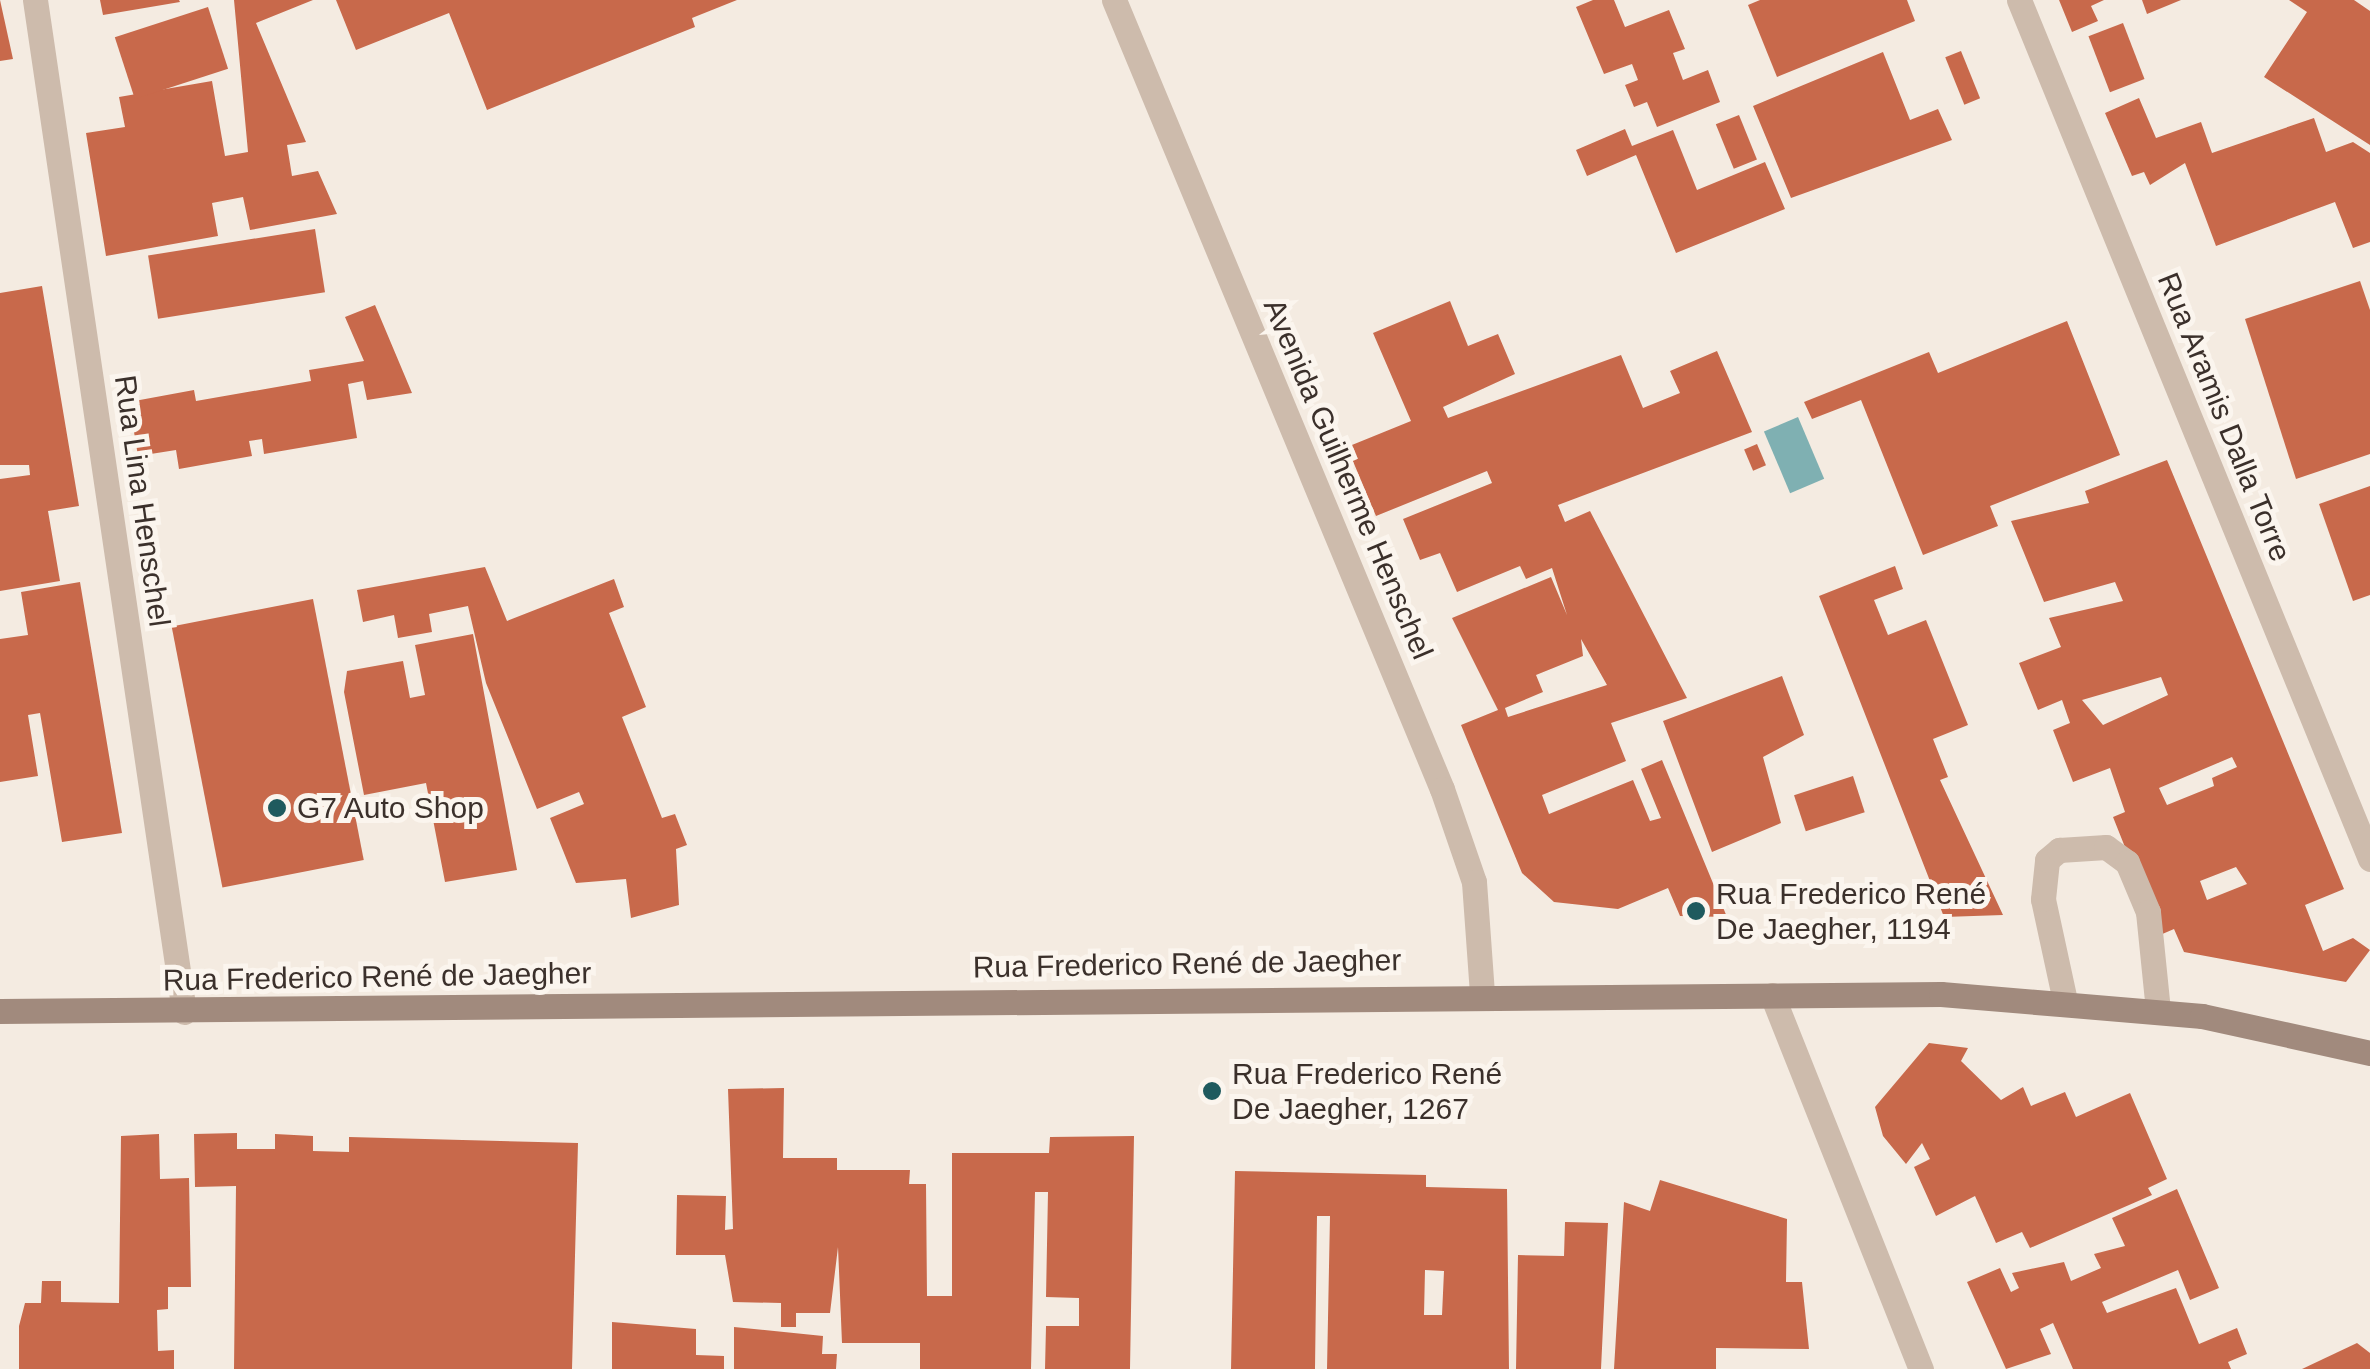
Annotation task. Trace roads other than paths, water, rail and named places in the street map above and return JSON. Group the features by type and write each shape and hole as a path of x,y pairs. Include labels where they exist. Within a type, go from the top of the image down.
{"main road":[{"name":"Rua Frederico René de Jaegher","path":"0,1011 184,1012 1482,993 1772,995 2065,1001 2158,1010 2370,1053"}],"street":[{"name":"Rua Lina Henschel","path":"36,0 184,1012"},
{"name":"Avenida Guilherme Henschel","path":"1114,0 1442,789 1474,882 1482,993"},
{"name":"Rua Aramis Dalla Torre","path":"2018,0 2370,859"},
{"path":"2065,1001 2043,898 2047,860 2059,850 2106,847 2127,862 2148,912 2158,1010"},
{"path":"1772,995 1921,1369"}],"water":[{"path":"1798,417 1824,479 1790,493 1764,431"}],"place":[{"name":"G7 Auto Shop","path":"277,808"},
{"name":"Rua Frederico René De Jaegher, 1194","path":"1696,911"},
{"name":"Rua Frederico René De Jaegher, 1267","path":"1212,1091"}]}
